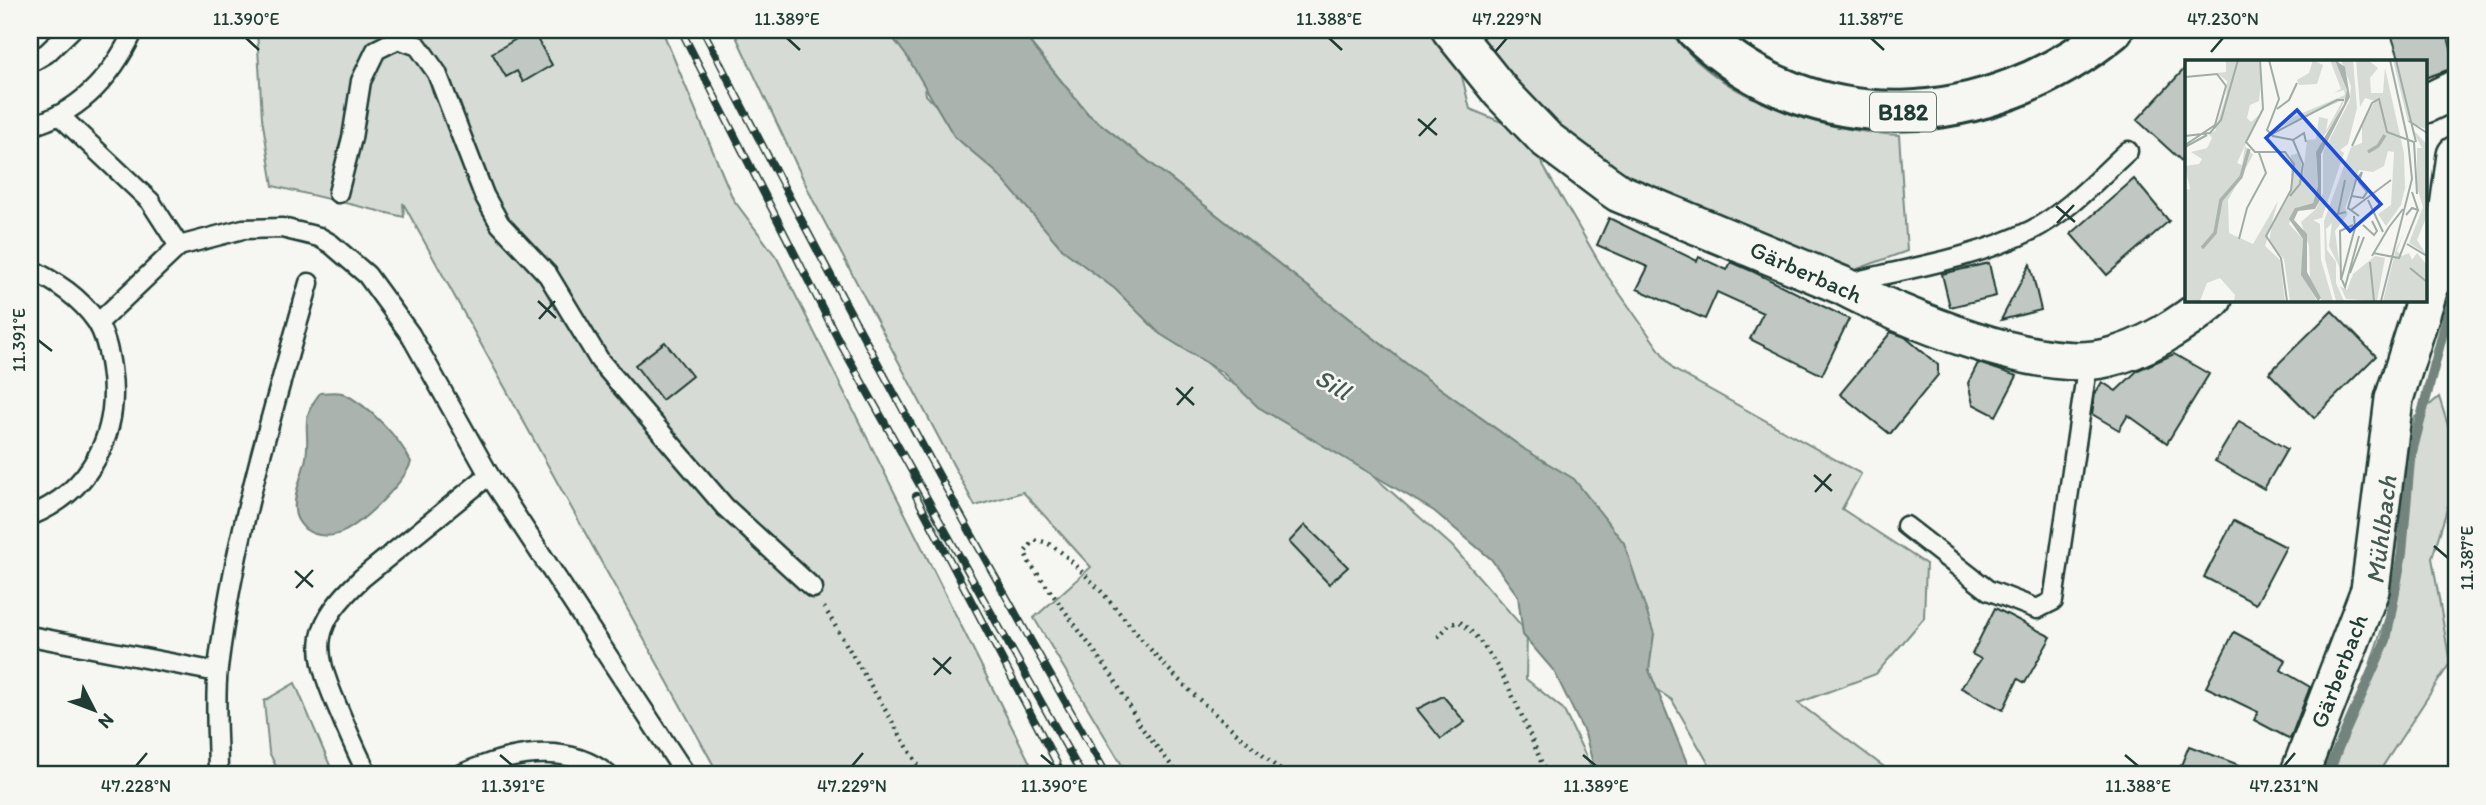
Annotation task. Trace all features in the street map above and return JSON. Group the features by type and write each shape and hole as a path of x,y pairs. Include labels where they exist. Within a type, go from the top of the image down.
{"main road":[{"name":"B182","path":"1696,30 1725,54 1780,87 1838,106 1919,112 2017,86 2077,56 2113,30"}],"street":[{"name":"Gärberbach","path":"1451,30 1501,92 1546,139 1619,193 1841,285 1875,303 1918,320 2036,356 2088,361 2126,351 2165,333 2210,301"},
{"path":"2426,104 2456,89"},
{"name":"Gärberbach","path":"2426,296 2445,237 2456,155"},
{"name":"Gärberbach","path":"2299,775 2370,590 2393,399 2424,301"}],"lane":[{"path":"30,63 47,53 71,30"},
{"path":"30,126 59,115 96,89 113,67 134,30"},
{"path":"338,193 352,138 361,81 376,50 398,39 418,46 437,72 484,195 500,224 548,275 600,361 716,497 813,588"},
{"path":"59,115 150,201 179,246"},
{"path":"1841,285 1989,248 2034,229 2073,202 2128,150"},
{"path":"98,323 179,246 243,229 282,228 318,237 342,251 367,275 393,308 489,475 685,775"},
{"path":"30,269 58,283 98,323 109,351 115,395 107,439 85,478 51,507 30,516"},
{"path":"218,775 218,671 232,575 256,474 309,284"},
{"path":"1906,526 1988,590 2037,609 2053,601 2088,361"},
{"path":"368,775 319,663 320,637 325,623 346,593 362,578 489,475"},
{"path":"30,636 218,671"},
{"path":"470,773 505,759 548,753 586,761 608,775"}],"path":[{"path":"1179,775 1141,727 1114,677 1029,562 1025,552 1034,541 1048,545 1070,560 1118,609 1159,659 1196,697 1286,775"},
{"path":"813,588 924,775"},
{"path":"1438,637 1450,624 1460,622 1471,630 1493,660 1547,775"}],"shaded area":[{"path":"257,30 662,30 733,199 777,258 1036,775 719,775 403,203 404,217 273,186 262,118"},
{"path":"733,30 918,30 926,95 1069,246 1225,379 1349,454 1452,546 1527,632 1526,679 1563,709 1595,775 1128,775 1034,618 1091,567 1023,492 975,506 813,200"},
{"path":"1020,30 1443,30 1454,44 1470,109 1523,131 1606,274 1673,369 1861,474 1842,509 1926,564 1924,618 1876,674 1798,703 1895,775 1715,775 1672,700 1615,662 1524,449 1408,365 1088,114"},
{"path":"1460,30 1668,30 1698,62 1719,78 1766,104 1819,122 1873,133 1899,135 1907,251 1838,276 1629,189 1555,137"},
{"path":"2439,397 2456,451 2456,480 2432,558 2450,663 2377,775 2333,775 2386,617 2414,418"},
{"path":"295,683 334,775 280,775 269,752 264,701"}],"water":[{"name":"Sill","path":"887,30 1020,30 1088,114 1408,365 1524,449 1574,479 1624,543 1654,634 1649,670 1692,775 1596,775 1585,734 1554,671 1523,635 1518,596 1491,559 1434,511 1258,407 1223,373 1160,334 1115,289 1063,250 997,173 954,136 908,58"},
{"path":"320,393 342,393 362,405 391,433 411,462 401,480 373,510 345,531 330,536 314,534 305,529 295,510 306,458 307,418"}],"building":[{"path":"532,30 552,65 523,82 517,71 506,77 492,53"},
{"path":"2413,30 2446,30 2456,67 2426,78 2426,60 2400,60 2392,37"},
{"path":"2185,68 2185,164 2137,120"},
{"path":"2134,179 2169,221 2107,275 2071,234"},
{"path":"1609,218 1697,261 1699,257 1727,270 1731,262 1849,319 1822,375 1750,339 1763,313 1717,292 1705,319 1637,289 1648,267 1597,245"},
{"path":"1989,263 1996,296 1950,307 1942,274"},
{"path":"2030,264 2041,310 2001,320"},
{"path":"2332,311 2376,356 2314,418 2269,373"},
{"path":"1891,332 1905,337 1938,365 1938,375 1890,434 1840,394"},
{"path":"665,342 692,376 662,400 635,365"},
{"path":"2174,354 2209,374 2167,443 2128,415 2119,430 2092,414 2095,394 2102,382 2116,391 2138,370"},
{"path":"1978,363 2017,376 1996,416 1973,404 1968,383"},
{"path":"2239,421 2287,449 2264,489 2215,461"},
{"path":"2234,520 2286,547 2256,604 2204,577"},
{"path":"1305,525 1348,567 1329,584 1289,542"},
{"path":"1995,608 2051,637 2025,683 2018,679 2003,710 1961,688 1981,659 1972,654"},
{"path":"2234,632 2286,660 2281,670 2310,687 2290,739 2254,720 2258,712 2206,687"},
{"path":"1443,696 1465,722 1441,739 1417,709"},
{"path":"2189,746 2260,773 2260,775 2177,775"}],"waterway":[{"name":"Mühlbach","path":"2326,775 2386,640 2402,553 2410,460 2456,282"}],"railway":[{"path":"681,30 839,341 1082,775"},
{"path":"703,30 900,405 1107,775"},
{"path":"916,496 1063,775"}]}
